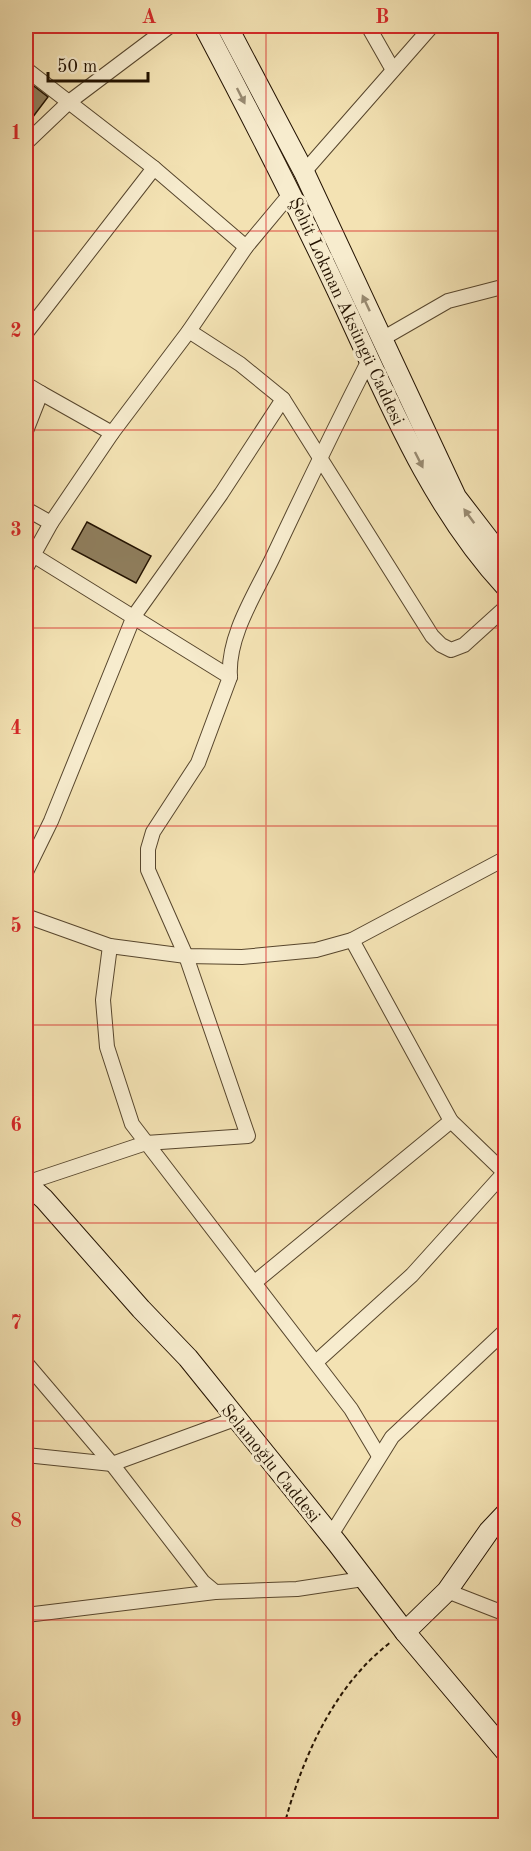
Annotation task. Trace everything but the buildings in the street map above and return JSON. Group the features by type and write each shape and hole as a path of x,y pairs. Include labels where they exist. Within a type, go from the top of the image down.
{"main road":[{"name":"Şehit Lokman Aksüngü Caddesi","path":"204,26 291,193 369,360 433,487 464,536 506,587"},
{"name":"Şehit Lokman Aksüngü Caddesi","path":"227,26 304,172 456,496 506,562"},
{"name":"Selamoğlu Caddesi","path":"26,1183 44,1199 141,1309 188,1358 331,1535 405,1632 506,1752"},
{"path":"405,1632 447,1591 489,1531 506,1513"}],"street":[{"path":"26,142 69,102 170,26"},
{"path":"368,26 393,70"},
{"path":"304,172 432,26"},
{"path":"26,69 154,168 246,247"},
{"path":"26,333 154,168"},
{"path":"26,568 51,523 112,434 189,331 246,247 291,193"},
{"path":"382,339 448,301 506,286"},
{"path":"189,331 240,364 283,399 432,636 441,645 451,650 464,645 506,607"},
{"path":"26,1183 146,1143 248,1136 186,956 148,870 148,849 153,832 198,763 231,677 232,651 245,616 319,458 369,360"},
{"path":"26,384 112,434"},
{"path":"26,431 41,393"},
{"path":"26,872 51,821 134,616 221,494 283,399"},
{"path":"26,508 51,523"},
{"path":"33,555 231,677"},
{"path":"26,916 110,946 186,956 242,957 316,950 352,940 506,858"},
{"path":"316,1362 412,1275 505,1174 451,1121 352,940"},
{"path":"110,946 104,1000 107,1047 132,1124 351,1409 379,1456"},
{"path":"255,1282 451,1121"},
{"path":"331,1535 365,1484 379,1456 392,1437 506,1330"},
{"path":"26,1363 112,1464 203,1582 215,1592"},
{"path":"26,1455 112,1464 235,1419"},
{"path":"26,1615 215,1592 297,1589 363,1579"},
{"path":"447,1591 506,1614"}],"path":[{"path":"284,1826 316,1738 335,1702 376,1653 405,1632"}]}
